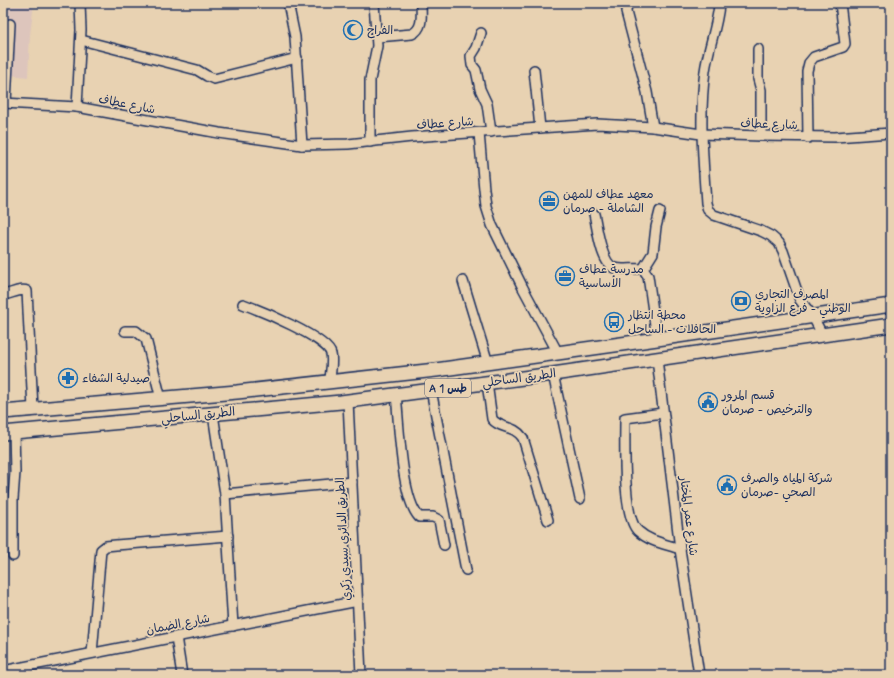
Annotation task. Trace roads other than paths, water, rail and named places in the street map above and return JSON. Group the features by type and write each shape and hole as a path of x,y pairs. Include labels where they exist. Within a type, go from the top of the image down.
{"highway":[{"name":"الطريق الساحلي","path":"3,412 160,399 436,370 657,340 891,305"},
{"name":"الطريق الساحلي","path":"9,432 348,401 553,374 891,325"},
{"path":"123,402 126,422"}],"street":[{"path":"77,107 80,3"},
{"path":"288,3 295,37 302,144"},
{"path":"370,142 370,80 376,54 377,37 374,3"},
{"path":"377,37 412,34 417,31 421,20 421,3"},
{"path":"627,3 626,12 647,92 653,127"},
{"path":"720,3 705,71 701,134 706,203 708,210 722,219 766,234 778,243 783,251 800,300 813,317 823,336"},
{"path":"808,138 808,63 814,58 843,47 845,44 840,3"},
{"path":"4,103 10,24"},
{"path":"481,34 476,48 471,56 472,65 476,70 480,89 487,104 491,132"},
{"path":"80,40 197,70 214,79 297,58"},
{"path":"758,49 758,79 761,90 761,136"},
{"path":"534,70 540,128"},
{"name":"شارع عطاف","path":"4,103 77,107 269,141 302,144 348,144 412,137 597,124 653,127 701,134 808,138 891,133"},
{"path":"479,133 486,206 492,224 523,288 558,353"},
{"path":"643,269 653,253 656,227 660,211"},
{"path":"594,214 601,248 608,264 614,268 643,269"},
{"path":"643,269 648,276 657,340"},
{"path":"463,281 488,363"},
{"path":"3,295 23,290 27,291 33,409"},
{"path":"242,304 312,336 325,344 331,353 330,382"},
{"path":"125,331 136,332 146,339 160,399"},
{"name":"شارع عمر المختار","path":"657,359 680,549 699,675"},
{"path":"553,374 580,499"},
{"path":"487,383 492,419 499,425 516,430 523,438 548,520"},
{"path":"431,390 466,570"},
{"path":"396,394 402,462 412,505 419,517 433,517 439,520 444,545"},
{"name":"الطريق الدائري سيدي زكري","path":"348,401 361,675"},
{"path":"664,413 625,418 627,504 632,522 638,531 652,540 680,549"},
{"path":"212,414 225,494 233,626"},
{"path":"9,432 15,472 13,499 13,556"},
{"path":"225,494 352,482"},
{"path":"92,653 101,550 106,546 228,536"},
{"name":"شارع الضمان","path":"3,671 358,601"},
{"path":"176,637 182,675"}],"place":[{"name":"الفراح","path":"353,30"},
{"name":"معهد عطاف للمهن الشاملة - صرمان","path":"549,201"},
{"name":"مدرسة عطاف الأساسية","path":"565,276"},
{"name":"المصرف التجاري الوطني - فرع الزاوية","path":"741,301"},
{"name":"محطة انتظار الحافلات - الساحل","path":"614,322"},
{"name":"صيدلية الشفاء","path":"68,378"},
{"name":"قسم المرور والترخيص - صرمان","path":"708,402"},
{"name":"شركة المياه والصرف الصحي -صرمان","path":"727,485"}]}
